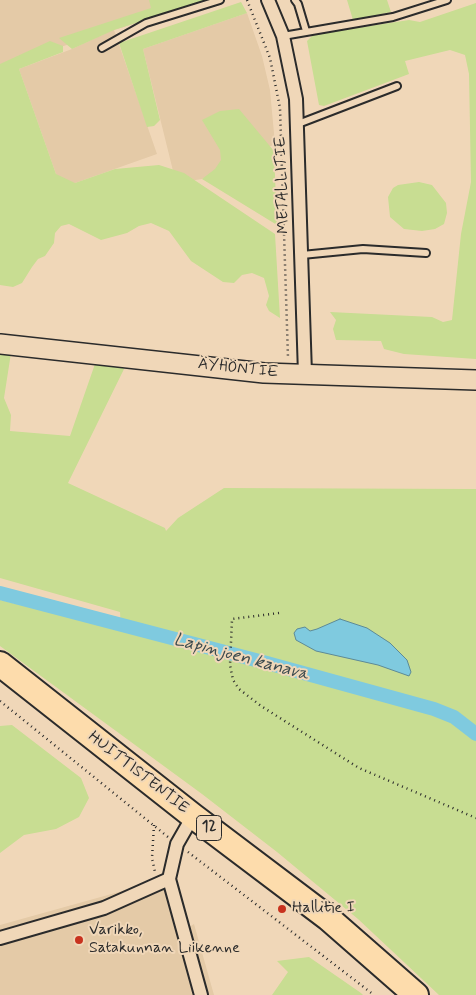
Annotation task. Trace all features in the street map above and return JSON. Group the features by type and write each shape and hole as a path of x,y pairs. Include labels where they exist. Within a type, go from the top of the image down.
{"highway":[{"name":"HUITTISTENTIE","path":"0,664 193,816 328,918 416,995"}],"main road":[{"name":"ÄYHÖNTIE","path":"0,344 264,373 476,380"}],"street":[{"name":"METALLITIE","path":"268,0 283,36 293,75 298,124 305,374"},
{"path":"193,816 177,844 169,879 201,995"},
{"path":"0,938 104,908 169,879"}],"lane":[{"path":"102,48 146,23 220,0"},
{"path":"295,0 306,31"},
{"path":"283,36 393,18 447,0"},
{"path":"298,124 396,86"},
{"path":"302,255 363,249 426,253"}],"path":[{"path":"247,0 270,58 280,108 288,360"},
{"path":"279,613 232,618 230,665 233,680 239,689 261,706 334,754 359,768 476,818"}],"shaded area":[{"path":"0,0 209,0 114,30 157,154 61,188 19,69 72,49 108,32 0,66"},
{"path":"247,13 262,56 270,90 275,144 202,179 176,183 143,49"},
{"path":"165,875 183,931 194,924 214,995 0,995 0,925 133,888"}],"green space":[{"path":"149,0 209,0 114,30 72,49 59,38 151,8"},
{"path":"347,0 387,0 391,12 353,20"},
{"path":"241,2 247,13 143,49 160,120 154,126 147,127 119,43"},
{"path":"476,3 476,359 404,354 384,349 381,341 336,340 333,329 336,320 330,312 432,317 443,322 452,320 461,234 471,182 469,74 465,55 450,50 405,61 409,74 324,106 319,105 307,41 312,36 324,33 409,20 420,22"},
{"path":"50,41 63,46 63,52 19,69 56,174 75,183 115,169 159,165 184,173 275,234 280,318 269,311 266,305 269,296 264,278 252,273 242,275 234,283 223,282 191,261 169,231 151,223 139,226 127,233 101,240 69,224 61,226 55,233 54,243 45,256 38,259 22,283 13,287 0,285 0,64"},
{"path":"239,109 274,151 277,225 202,179 215,169 221,160 220,150 202,120 220,111"},
{"path":"419,182 432,185 446,203 447,213 444,224 435,229 422,231 404,229 390,217 388,197 393,188 398,185"},
{"path":"0,352 11,353 4,398 11,415 10,431 70,436 96,361 125,367 68,483 165,528 166,531 178,518 224,488 476,489 476,995 439,995 358,919 277,852 202,794 0,646 0,600 121,630 120,612 0,578"},
{"path":"12,725 81,778 89,798 79,817 56,829 24,835 0,853 0,726"},
{"path":"309,957 363,995 272,995 288,972 277,961"}],"water":[{"path":"340,619 367,628 390,643 407,660 411,672 409,676 378,665 316,651 296,640 294,633 297,629 305,627 310,631"}],"waterway":[{"name":"Lapinjoen kanava","path":"0,593 434,709 454,717 476,734"}],"place":[{"name":"Hallitie I","path":"282,909"},
{"name":"Varikko, Satakunnan Liikenne","path":"79,940"}]}
